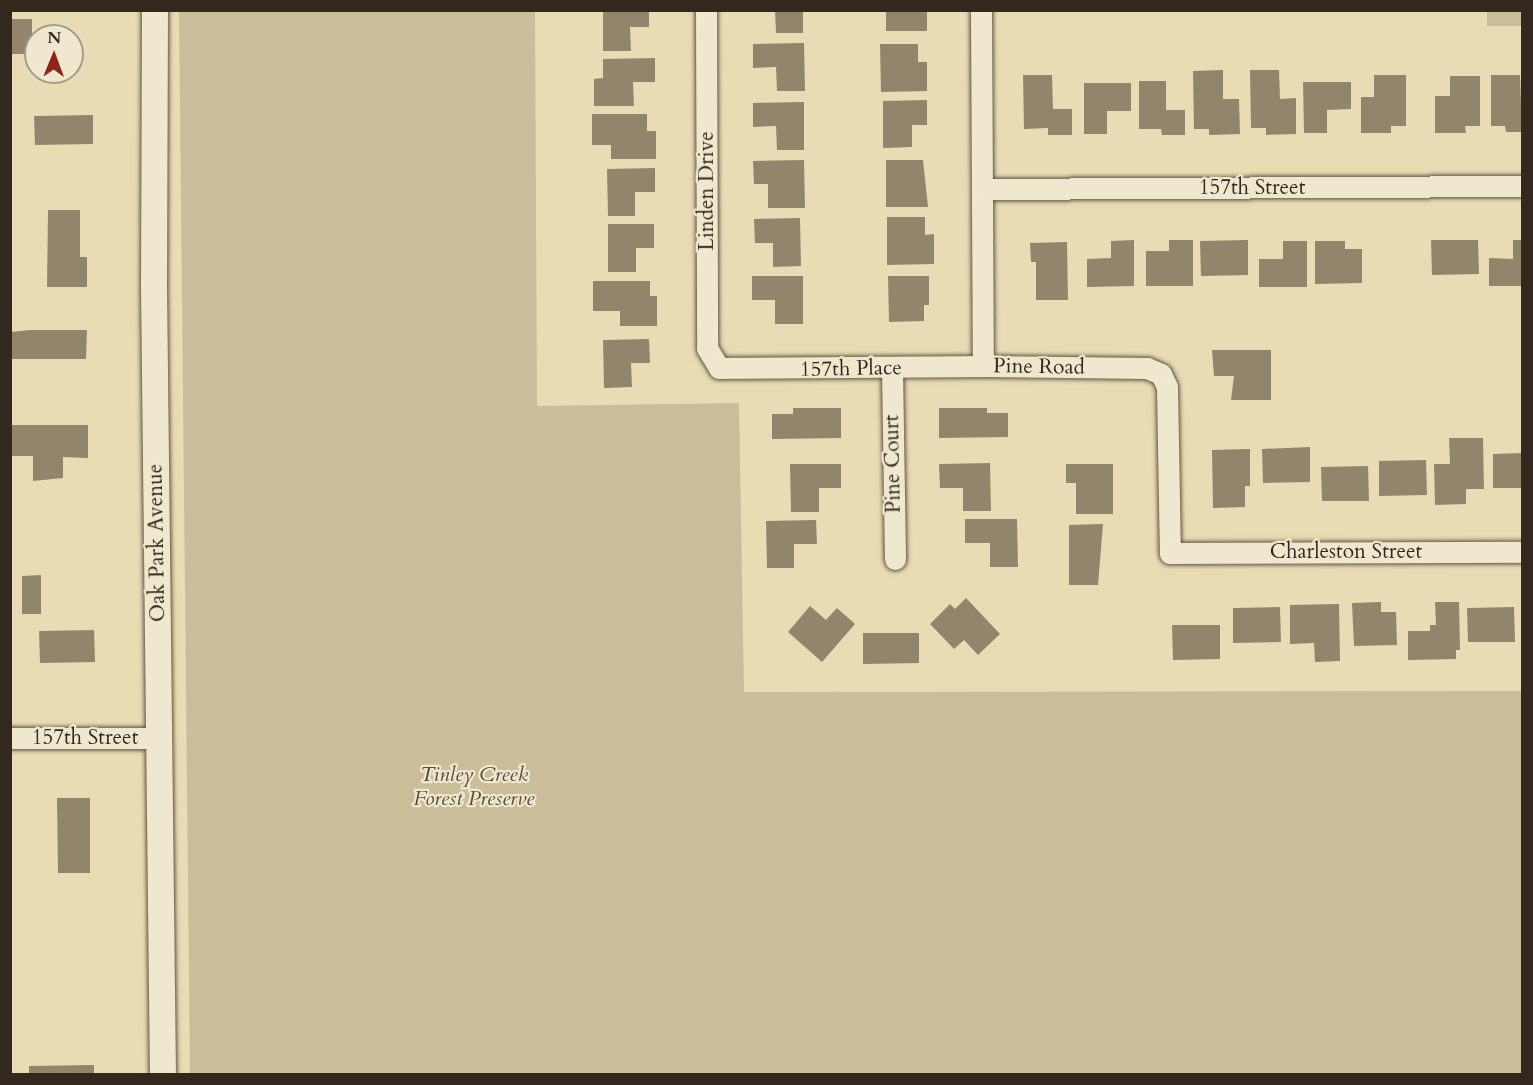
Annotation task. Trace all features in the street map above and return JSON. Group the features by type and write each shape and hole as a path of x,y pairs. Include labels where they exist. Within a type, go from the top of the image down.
{"street":[{"name":"Oak Park Avenue","path":"156,10 163,1074"},
{"name":"Linden Drive","path":"706,10 707,348 719,368"},
{"name":"Pine Road","path":"981,10 983,366 1147,368 1161,374 1167,387 1170,553"},
{"name":"157th Street","path":"982,189 1522,186"},
{"name":"157th Place","path":"719,368 983,366"},
{"name":"Pine Court","path":"892,368 895,559"},
{"name":"Charleston Street","path":"1170,553 1522,552"},
{"name":"157th Street","path":"10,738 159,738"}],"green space":[{"name":"Tinley Creek Forest Preserve","path":"179,11 535,11 537,406 739,403 744,692 1522,691 1522,1074 190,1074"},
{"path":"1487,11 1522,11 1522,26 1487,26"}],"building":[{"path":"603,10 649,10 649,27 630,27 631,51 603,51"},
{"path":"775,10 803,10 803,33 776,33"},
{"path":"886,10 927,10 927,31 886,31"},
{"path":"10,19 32,19 32,24 24,24 24,54 10,54"},
{"path":"804,43 805,91 777,91 776,67 753,68 753,44"},
{"path":"880,44 918,44 918,62 927,62 927,91 881,92"},
{"path":"655,58 655,82 633,82 634,106 594,106 594,79 603,78 603,59"},
{"path":"1223,70 1223,99 1239,99 1240,134 1209,135 1209,129 1194,129 1193,71"},
{"path":"1250,70 1279,70 1280,99 1296,98 1296,134 1266,135 1266,128 1251,128"},
{"path":"1023,75 1052,75 1053,109 1072,109 1072,135 1048,135 1048,128 1024,129"},
{"path":"1374,75 1406,75 1406,126 1391,126 1391,133 1361,133 1361,97 1374,97"},
{"path":"1491,75 1520,75 1522,132 1506,132 1505,126 1491,126"},
{"path":"1450,76 1480,76 1480,126 1465,126 1466,133 1435,133 1435,96 1450,96"},
{"path":"1139,81 1166,81 1166,110 1185,110 1185,135 1162,135 1161,129 1139,129"},
{"path":"1303,82 1351,82 1351,109 1327,110 1327,133 1304,133"},
{"path":"1084,83 1131,83 1131,111 1107,111 1107,134 1084,134"},
{"path":"927,100 927,125 912,125 912,147 883,148 883,101"},
{"path":"804,102 804,150 777,150 776,126 753,127 753,103"},
{"path":"592,114 647,114 647,131 656,131 656,159 611,159 611,145 592,145"},
{"path":"93,115 93,144 35,145 34,116"},
{"path":"804,160 805,208 768,208 768,184 754,184 753,161"},
{"path":"886,160 923,160 928,207 886,207"},
{"path":"655,168 655,192 635,192 635,216 608,216 607,169"},
{"path":"48,210 80,210 80,257 87,257 87,287 47,287"},
{"path":"887,217 925,217 925,235 934,234 934,264 887,265"},
{"path":"800,218 801,266 773,267 773,243 755,243 754,219"},
{"path":"608,224 654,224 654,248 636,248 636,272 608,272"},
{"path":"1134,240 1134,286 1087,287 1087,259 1111,258 1111,241"},
{"path":"1169,240 1193,240 1193,286 1146,286 1146,251 1169,251"},
{"path":"1248,240 1248,275 1201,276 1200,241"},
{"path":"1431,240 1478,240 1479,274 1432,275"},
{"path":"1513,240 1522,240 1522,286 1489,286 1489,258 1513,259"},
{"path":"1283,241 1307,241 1307,287 1259,287 1259,259 1283,259"},
{"path":"1315,241 1345,241 1345,249 1362,249 1362,283 1315,284"},
{"path":"1067,242 1068,300 1036,300 1036,262 1031,262 1030,243"},
{"path":"752,276 803,276 803,324 775,324 775,300 752,300"},
{"path":"888,276 929,276 929,305 924,305 924,321 889,322"},
{"path":"593,281 650,281 650,296 657,296 657,326 620,326 620,311 593,311"},
{"path":"87,330 86,359 10,359 10,332"},
{"path":"649,339 650,363 631,363 632,387 604,388 603,340"},
{"path":"1212,350 1271,350 1271,400 1231,400 1234,376 1214,376"},
{"path":"793,408 841,408 841,438 772,439 772,414 793,414"},
{"path":"939,408 987,408 987,413 1008,413 1008,437 939,438"},
{"path":"10,425 88,425 88,458 63,457 63,478 33,481 33,456 10,456"},
{"path":"1449,438 1483,438 1484,489 1466,489 1466,504 1435,505 1434,464 1450,464"},
{"path":"1310,447 1310,482 1263,483 1262,449"},
{"path":"1250,449 1250,486 1245,486 1245,507 1213,508 1212,450"},
{"path":"1522,453 1522,488 1493,488 1493,454"},
{"path":"1426,460 1427,495 1379,496 1379,461"},
{"path":"990,463 991,511 963,511 963,488 940,488 939,464"},
{"path":"790,464 841,464 841,488 819,488 819,512 791,512"},
{"path":"1066,464 1113,464 1113,514 1076,514 1076,483 1066,483"},
{"path":"1368,466 1369,501 1322,501 1321,467"},
{"path":"965,519 1017,519 1018,567 990,567 990,543 965,543"},
{"path":"816,520 817,544 794,544 794,568 767,568 766,521"},
{"path":"1103,524 1098,585 1069,585 1069,525"},
{"path":"41,575 41,614 22,614 22,576"},
{"path":"966,598 1000,634 978,655 964,640 954,649 930,624 950,604 955,609"},
{"path":"1381,602 1381,612 1396,612 1397,645 1354,646 1352,603"},
{"path":"1435,602 1459,602 1460,650 1456,650 1456,659 1408,660 1408,631 1430,631 1430,625 1436,625"},
{"path":"1339,604 1340,661 1315,662 1314,643 1290,644 1290,605"},
{"path":"810,606 826,620 837,608 855,624 822,662 788,632"},
{"path":"1280,607 1281,642 1233,643 1233,608"},
{"path":"1514,607 1515,642 1468,642 1467,608"},
{"path":"1172,625 1220,625 1220,659 1173,660"},
{"path":"94,630 95,662 40,663 39,631"},
{"path":"863,633 919,633 919,663 863,664"},
{"path":"57,798 90,798 90,873 58,873"},
{"path":"94,1065 94,1074 29,1074 29,1066"}]}
